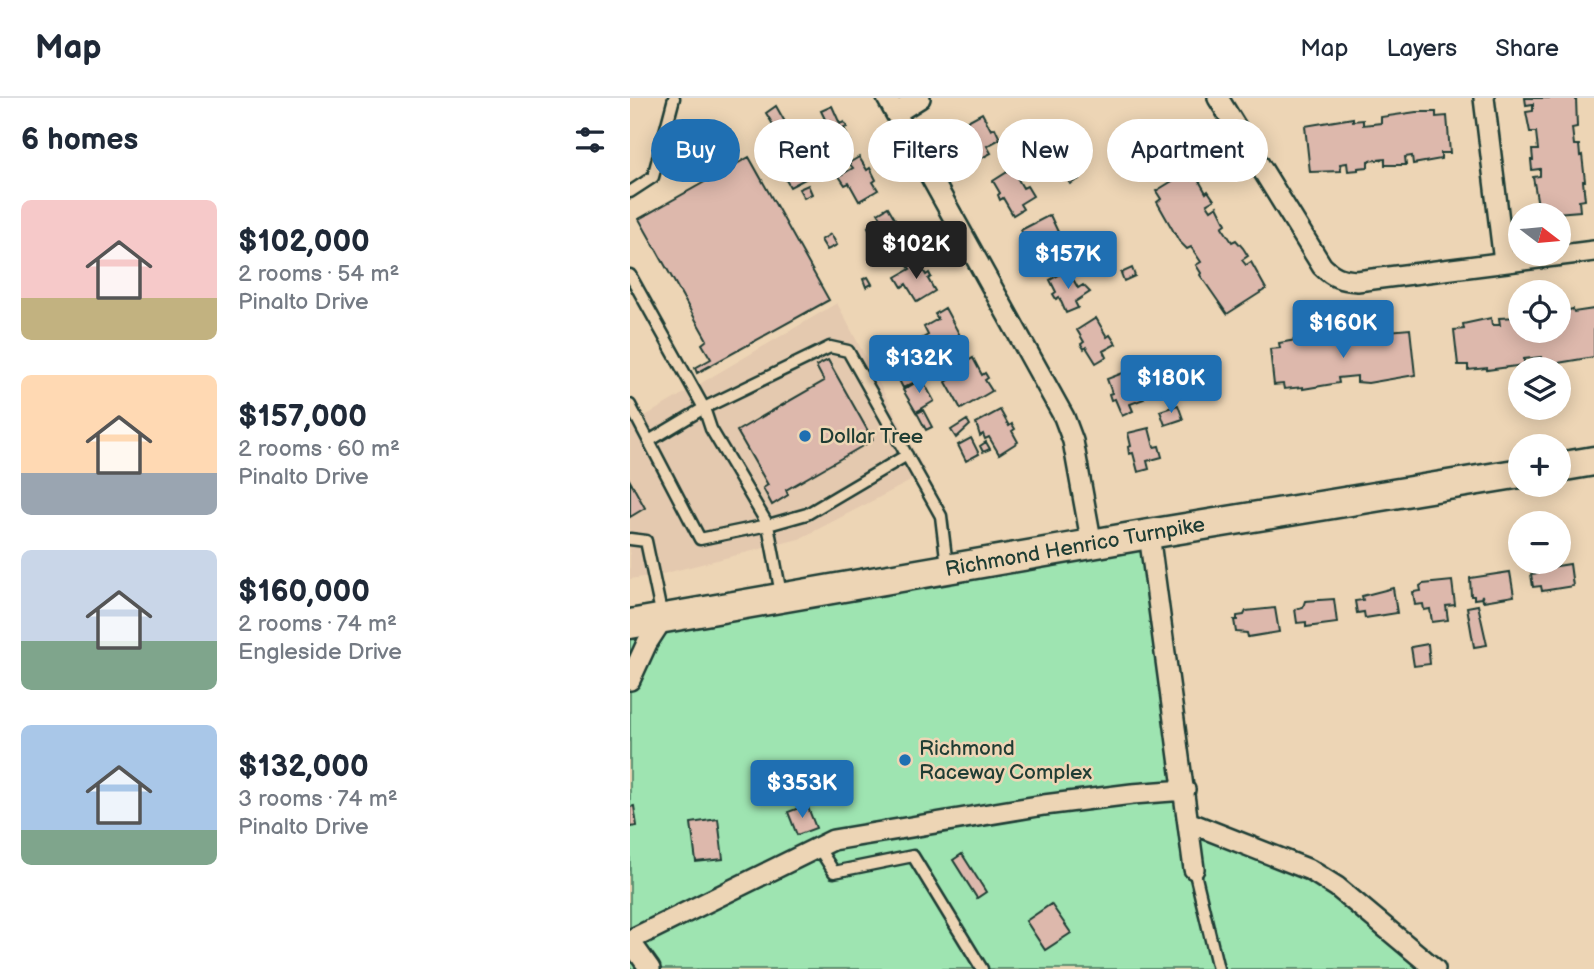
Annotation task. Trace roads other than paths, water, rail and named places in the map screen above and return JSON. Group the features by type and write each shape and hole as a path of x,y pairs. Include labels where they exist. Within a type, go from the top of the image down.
{"main road":[{"path":"1571,465 1594,461"},
{"name":"Richmond Henrico Turnpike","path":"630,624 1508,475"}],"street":[{"path":"920,98 891,106 1064,416 1073,441 1092,544"},
{"path":"1218,98 1322,266 1341,280 1357,281 1594,251"},
{"path":"1484,98 1504,262"},
{"path":"1149,534 1194,869"},
{"path":"630,680 647,643 662,620"},
{"path":"650,969 630,941 833,840 1031,807 1185,790"},
{"path":"1188,822 1310,870 1337,887 1434,969"}],"lane":[{"path":"630,192 653,177 674,98"},
{"path":"630,275 704,408 710,429 768,525 782,599"},
{"path":"649,440 704,408 830,347 848,351 941,516 948,570"},
{"path":"630,405 700,539 807,514 907,455"},
{"path":"630,539 646,541 662,620"},
{"path":"818,847 834,873 913,856 982,969"},
{"path":"1194,869 1217,969"}],"place":[{"name":"Dollar Tree","path":"805,436"},
{"name":"Richmond Raceway Complex","path":"905,760"}]}
